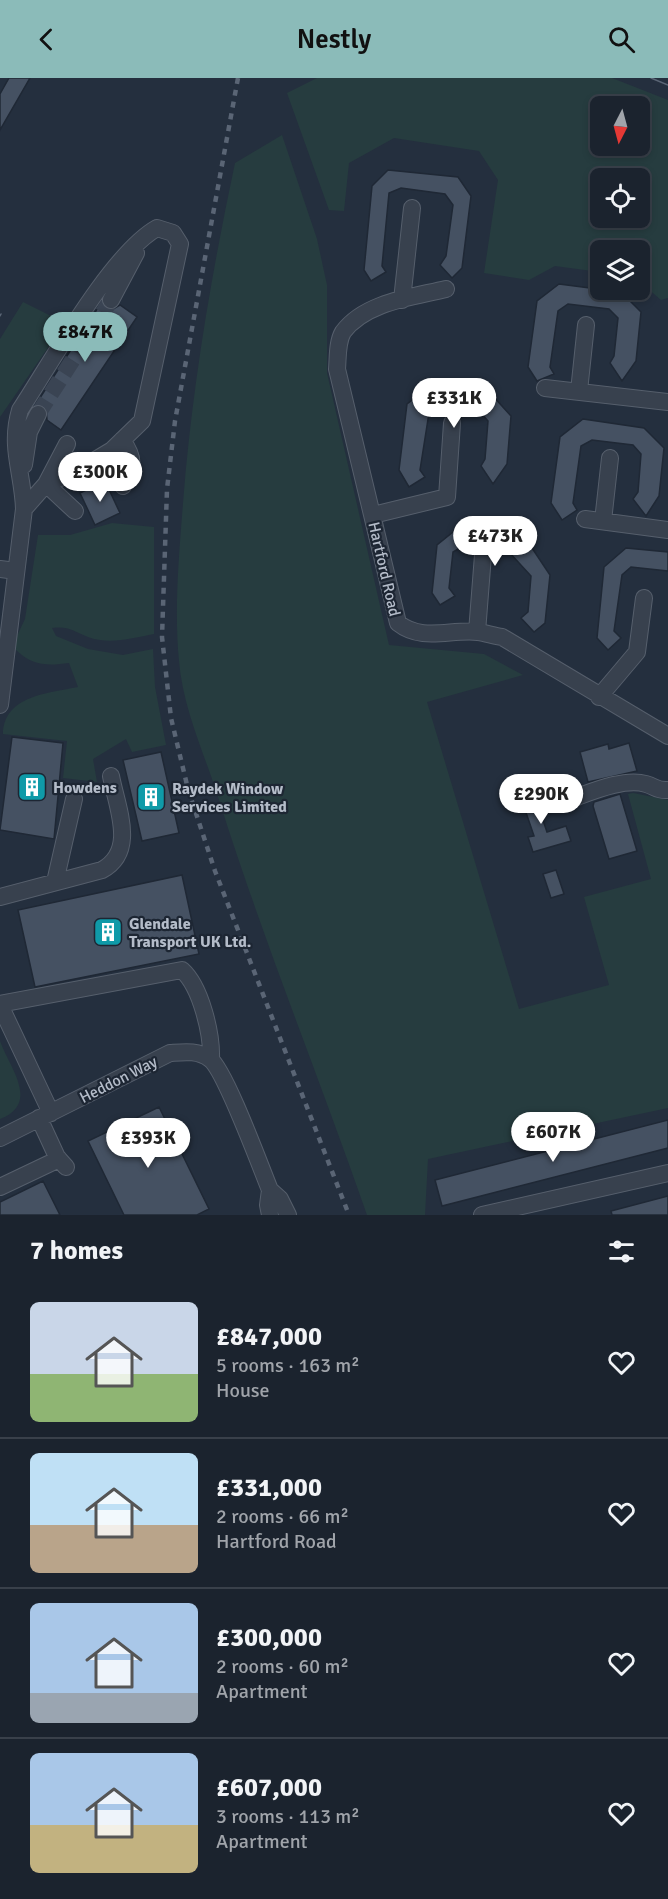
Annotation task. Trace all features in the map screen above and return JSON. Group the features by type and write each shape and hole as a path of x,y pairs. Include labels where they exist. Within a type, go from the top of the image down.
{"street":[{"path":"402,300 412,208"},
{"path":"23,487 15,456 14,430 20,410 109,275 144,236 157,228 173,233 180,244 142,421 112,450 77,471 46,484"},
{"path":"111,300 123,282 144,236"},
{"name":"Hartford Road","path":"446,289 402,300 372,310 358,318 342,334 338,351 338,369 398,623 408,631 426,635 477,632 502,638 668,736"},
{"path":"579,391 586,325"},
{"path":"545,388 668,402"},
{"path":"0,705 8,570 24,509 25,450 29,432 38,414"},
{"path":"373,515 447,497 452,423"},
{"path":"122,440 131,452 134,462 123,486"},
{"path":"24,509 46,484 67,444"},
{"path":"603,521 610,458"},
{"path":"46,484 75,511"},
{"path":"585,519 668,530"},
{"path":"477,632 483,555"},
{"path":"599,697 637,652 644,598"},
{"path":"0,897 102,870 113,864 124,842 111,776"},
{"path":"577,797 623,784 646,784 658,791 668,790"},
{"path":"55,882 74,799"},
{"path":"0,1187 63,1163 0,1004 182,970 192,979 211,1037 212,1059 229,1091 270,1190 280,1199 288,1215"},
{"name":"Heddon Way","path":"0,1137 170,1053 190,1051 212,1059"},
{"path":"482,1215 668,1173"},
{"path":"270,1190 268,1204 270,1215"}],"green space":[{"path":"317,78 612,78 668,100 668,298 661,300 650,290 650,240 590,240 590,271 555,266 529,280 484,273 498,180 479,151 394,138 349,163 344,211 329,210 287,93"},
{"path":"282,135 317,239 327,285 327,373 389,645 484,654 523,675 427,702 519,1009 609,985 584,897 651,879 628,794 668,800 668,1108 428,1159 425,1215 367,1215 255,907 196,733 181,679 177,602 183,503 197,375 218,248 235,163"},
{"path":"23,302 65,323 0,417 0,339"},
{"path":"112,523 154,527 154,634 121,640 104,640 88,637 67,628 52,628 56,636 88,649 123,655 153,649 155,687 166,745 132,752 126,739 93,759 97,782 63,778 67,741 3,734 5,721 11,711 30,698 78,687 69,663 40,664 34,662 15,649 16,638 25,619 38,535 70,535"},
{"path":"0,1041 15,1073 20,1094 19,1104 12,1112 0,1119"}],"building":[{"path":"9,78 30,78 0,130 0,94"},
{"path":"388,170 458,177 471,196 462,268 452,278 440,265 446,256 453,205 445,194 401,188 389,193 382,266 386,272 371,281 364,270 372,186"},
{"path":"559,284 590,288 590,300 629,300 641,312 636,361 622,381 610,363 614,356 618,318 609,309 568,304 558,311 550,367 554,374 537,381 528,367 537,301"},
{"path":"101,303 111,310 120,305 137,317 61,430 47,420 46,408 36,404"},
{"path":"430,387 492,395 511,416 507,464 493,484 481,466 485,459 488,421 480,412 439,407 429,413 420,470 425,477 409,487 399,470 407,404"},
{"path":"583,419 644,428 664,448 659,496 646,516 633,499 638,492 641,454 633,445 592,440 581,446 573,503 577,510 562,520 551,503 560,437"},
{"path":"105,481 120,513 95,525 80,493"},
{"path":"458,528 522,533 550,575 545,623 534,632 521,618 528,612 531,576 508,551 484,545 465,545 453,552 449,588 455,596 440,605 432,593 437,545"},
{"path":"626,548 668,552 668,571 631,567 622,575 614,631 621,638 608,650 597,638 604,567"},
{"name":"Howdens","path":"12,737 63,743 54,839 0,830"},
{"path":"629,743 637,771 588,782 580,752 608,744 609,749"},
{"name":"Raydek Window Services Limited","path":"161,752 179,833 142,841 123,760"},
{"path":"532,788 547,832 566,826 571,841 533,852 528,837 534,836 519,792"},
{"path":"620,794 637,851 609,859 593,806 594,802"},
{"path":"556,870 564,894 551,898 543,874"},
{"name":"Glendale Transport UK Ltd.","path":"182,875 199,954 35,987 18,910"},
{"path":"159,1107 209,1209 197,1215 124,1215 88,1141"},
{"path":"668,1120 668,1148 442,1206 435,1180"},
{"path":"43,1181 60,1215 0,1215 0,1202"},
{"path":"668,1196 668,1215 612,1215 611,1211"}],"tunnel":[{"path":"38,414 111,300"}],"tram line":[{"path":"651,78 668,85"}],"railway":[{"path":"238,78 175,421 167,489 162,637 171,718 188,789 215,871 349,1215"}],"place":[{"name":"Howdens","path":"32,787"},
{"name":"Raydek Window Services Limited","path":"151,797"},
{"name":"Glendale Transport UK Ltd.","path":"108,932"}]}
